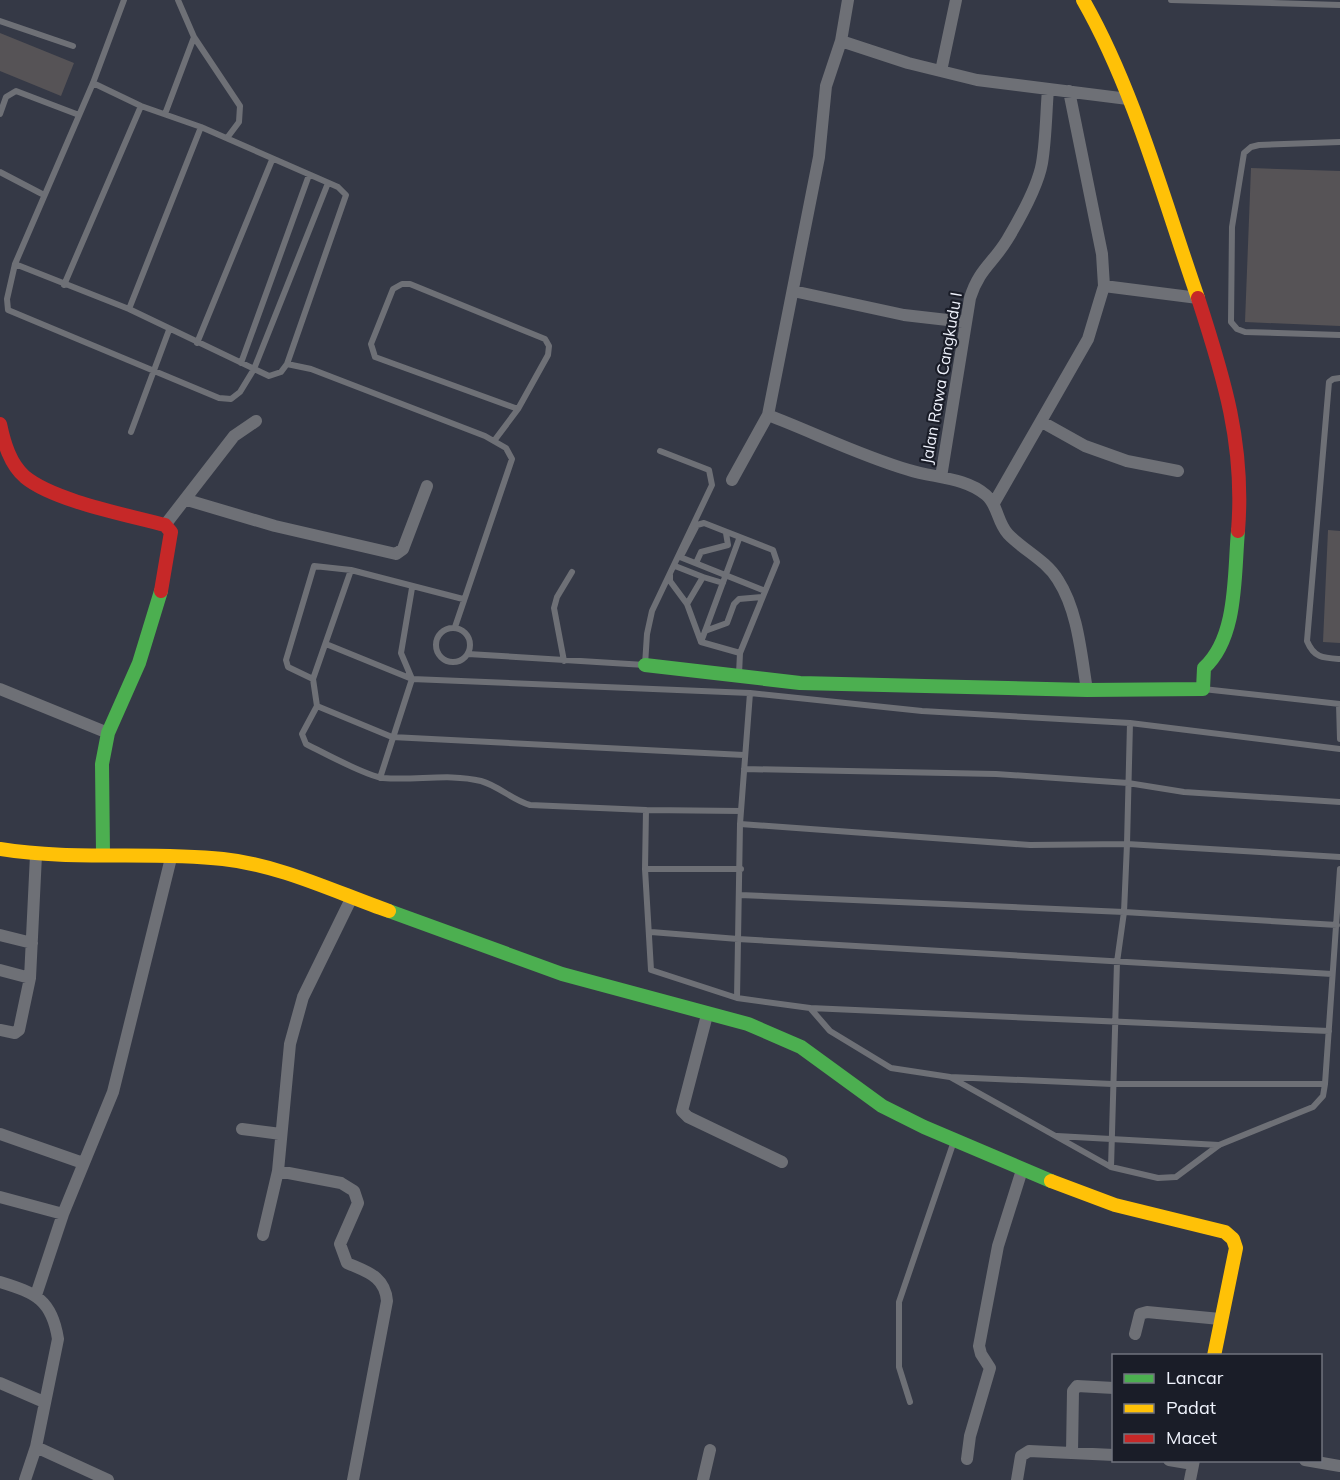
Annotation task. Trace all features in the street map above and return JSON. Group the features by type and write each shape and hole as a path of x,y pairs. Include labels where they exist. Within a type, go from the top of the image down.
{"street":[{"path":"732,480 768,415 819,157 826,86 841,41 848,0"},
{"path":"942,71 956,0"},
{"path":"645,665 800,683 1087,690 1203,689 1204,668 1216,657 1230,616 1240,504 1234,420 1198,298 1128,99 1095,21 1083,0"},
{"path":"841,41 976,80 1128,99"},
{"name":"Jalan Rawa Cangkudu I","path":"940,477 965,322 976,278 1006,241 1035,185 1043,157 1048,89"},
{"path":"1069,91 1102,254 1104,286 1089,339 994,502 997,518 1006,532 1046,566 1058,580 1071,614 1087,690"},
{"path":"1104,286 1198,298"},
{"path":"793,291 904,315 965,322"},
{"path":"768,415 909,471 973,487 994,502"},
{"path":"165,525 234,436 256,421"},
{"path":"1042,422 1085,446 1127,461 1178,471"},
{"path":"0,424 6,452 27,479 73,498 165,525 171,532 172,538 163,586 139,663 108,733 102,764 103,854"},
{"path":"186,500 275,526 396,554 404,549 427,486"},
{"path":"0,689 108,733"},
{"path":"0,849 36,855 103,854 249,863 352,897 562,974 707,1015 748,1024 801,1047 882,1106 1022,1170 1115,1204 1225,1232 1233,1239 1236,1248 1214,1354"},
{"path":"0,1030 15,1032 20,1029 30,978 36,855"},
{"path":"36,1295 63,1214 113,1092 171,858"},
{"path":"263,1235 278,1171 290,1044 303,997 352,897"},
{"path":"0,935 32,943"},
{"path":"0,970 30,978"},
{"path":"707,1015 682,1111 688,1117 782,1161"},
{"path":"242,1129 281,1134"},
{"path":"0,1134 83,1163"},
{"path":"967,1459 970,1436 990,1368 979,1346 996,1257 1022,1170"},
{"path":"278,1171 340,1183 354,1191 358,1203 340,1244 341,1251 346,1263 374,1275 382,1282 386,1290 387,1300 353,1480"},
{"path":"0,1197 63,1214"},
{"path":"0,1282 36,1295 47,1306 55,1322 58,1340 36,1447 25,1480"},
{"path":"1135,1334 1140,1314 1147,1312 1220,1319"},
{"path":"0,1383 44,1402"},
{"path":"1072,1452 1073,1391 1077,1386 1084,1385 1112,1388"},
{"path":"36,1447 108,1480"},
{"path":"703,1480 710,1450"},
{"path":"1017,1480 1021,1456 1024,1453 1072,1452 1112,1455"},
{"path":"1190,1480 1194,1462"},
{"path":"1312,1462 1340,1466"}],"lane":[{"path":"124,0 93,83 15,264 7,300 8,310 226,400 240,392 254,369 328,183"},
{"path":"178,0 194,37 240,106 239,122 227,138"},
{"path":"1171,0 1327,2 1340,5"},
{"path":"0,21 73,46"},
{"path":"165,114 194,37"},
{"path":"15,264 129,309 169,330 269,375 275,375 287,364 346,195 328,183 227,138 141,106 93,83"},
{"path":"0,114 6,97 10,92 16,91 79,115"},
{"path":"64,285 141,106"},
{"path":"129,309 201,127"},
{"path":"1340,142 1251,147 1244,153 1232,227 1232,322 1237,329 1245,332 1340,336"},
{"path":"197,343 272,160"},
{"path":"0,172 44,195"},
{"path":"241,363 309,175"},
{"path":"494,441 518,409 548,355 549,346 544,339 410,284 402,284 393,289 371,344 375,357 518,409"},
{"path":"131,432 169,330"},
{"path":"287,364 311,369 352,384 494,441 506,448 512,459 455,627"},
{"path":"1340,378 1329,382 1307,641 1311,651 1320,658 1340,659"},
{"path":"468,654 469,637 455,627 445,629 438,637 438,652 445,660 455,662 468,654 645,665 648,625 652,611 712,484 709,470 660,450"},
{"path":"701,642 687,604 669,577 700,523 773,550 776,555 777,562 740,653 739,676"},
{"path":"696,563 701,552 728,545 726,533"},
{"path":"701,642 740,538"},
{"path":"680,557 727,575 764,594"},
{"path":"313,679 288,667 285,660 311,569 319,565 351,570 412,588 463,599"},
{"path":"675,566 703,578 723,583"},
{"path":"351,570 313,679 316,706 302,734 306,744 380,778 463,778 482,781 498,788 516,801 530,805 741,811"},
{"path":"564,661 554,608 557,597 572,572"},
{"path":"687,604 703,578"},
{"path":"380,778 412,679 401,653 412,588"},
{"path":"705,631 728,623 734,604 739,599 764,594"},
{"path":"701,642 740,653"},
{"path":"326,644 412,679 750,693 922,711 1130,723 1340,749"},
{"path":"1203,689 1339,704 1340,739"},
{"path":"737,998 740,825 750,693"},
{"path":"316,706 392,736 744,754"},
{"path":"1111,1167 1118,962 1124,912 1127,844 1130,723"},
{"path":"744,769 996,774 1128,783 1184,792 1340,802"},
{"path":"646,810 645,869 651,932 651,970 737,998 810,1008 1329,1031"},
{"path":"740,825 1030,845 1127,844 1340,857"},
{"path":"645,869 741,869"},
{"path":"950,1077 1111,1167 1158,1178 1176,1177 1219,1145 1313,1107 1323,1096 1325,1084 1340,869"},
{"path":"740,895 1124,912 1337,925"},
{"path":"651,932 1332,974"},
{"path":"810,1008 830,1031 891,1068 950,1077 1113,1084 1325,1084"},
{"path":"1053,1136 1219,1145"},
{"path":"910,1402 899,1367 899,1302 954,1140"}],"building":[{"path":"0,33 74,63 61,96 0,71"},
{"path":"1251,168 1340,171 1340,326 1245,322"},
{"path":"1328,530 1340,531 1340,643 1323,642"}],"traffic: fast":[{"path":"645,665 800,683 1087,690 1203,689 1204,668 1215,655 1229,622 1238,531"},
{"path":"103,854 102,764 108,733 139,663 161,591"},
{"path":"389,911 562,974 748,1024 801,1047 882,1106 924,1127 1051,1181"}],"traffic: slow":[{"path":"1083,0 1118,70 1133,108 1198,298"},
{"path":"0,849 28,853 195,857 244,862 307,880 389,911"},
{"path":"1051,1181 1115,1205 1225,1232 1233,1239 1236,1248 1214,1354"}],"traffic: jam":[{"path":"1198,298 1224,384 1235,441 1238,470 1238,531"},
{"path":"0,424 15,466 38,486 72,500 165,525 171,532 161,591"}]}
